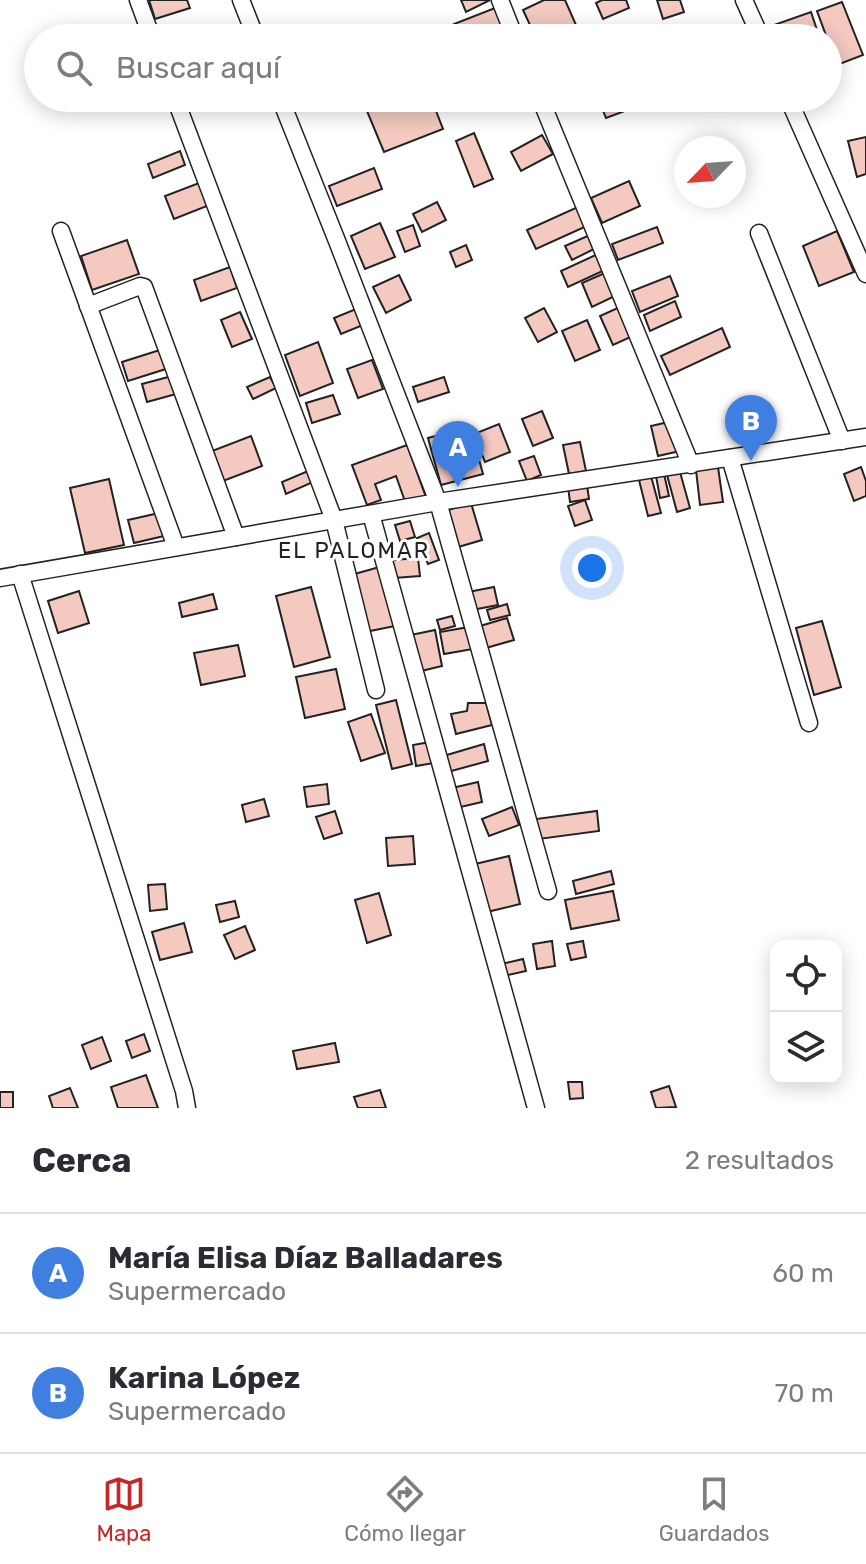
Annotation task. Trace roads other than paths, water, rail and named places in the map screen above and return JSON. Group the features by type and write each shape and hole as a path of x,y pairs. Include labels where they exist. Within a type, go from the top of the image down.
{"street":[{"path":"138,0 147,24"},
{"path":"241,0 250,24"},
{"path":"500,0 509,24"},
{"path":"744,0 755,24"},
{"path":"180,112 334,520 376,690"},
{"path":"285,112 438,502 548,891"},
{"path":"546,112 691,465"},
{"path":"794,112 866,274"},
{"path":"61,231 176,547"},
{"path":"759,233 842,441"},
{"path":"88,306 144,287 236,537"},
{"path":"0,578 438,502 866,437"},
{"path":"730,458 809,723"},
{"path":"371,514 536,1108"},
{"path":"20,574 187,1108"}],"place":[{"name":"Karina López","path":"751,461"},
{"name":"María Elisa Díaz Balladares","path":"458,487"}],"district":[{"name":"EL PALOMAR","path":"354,550"}]}
